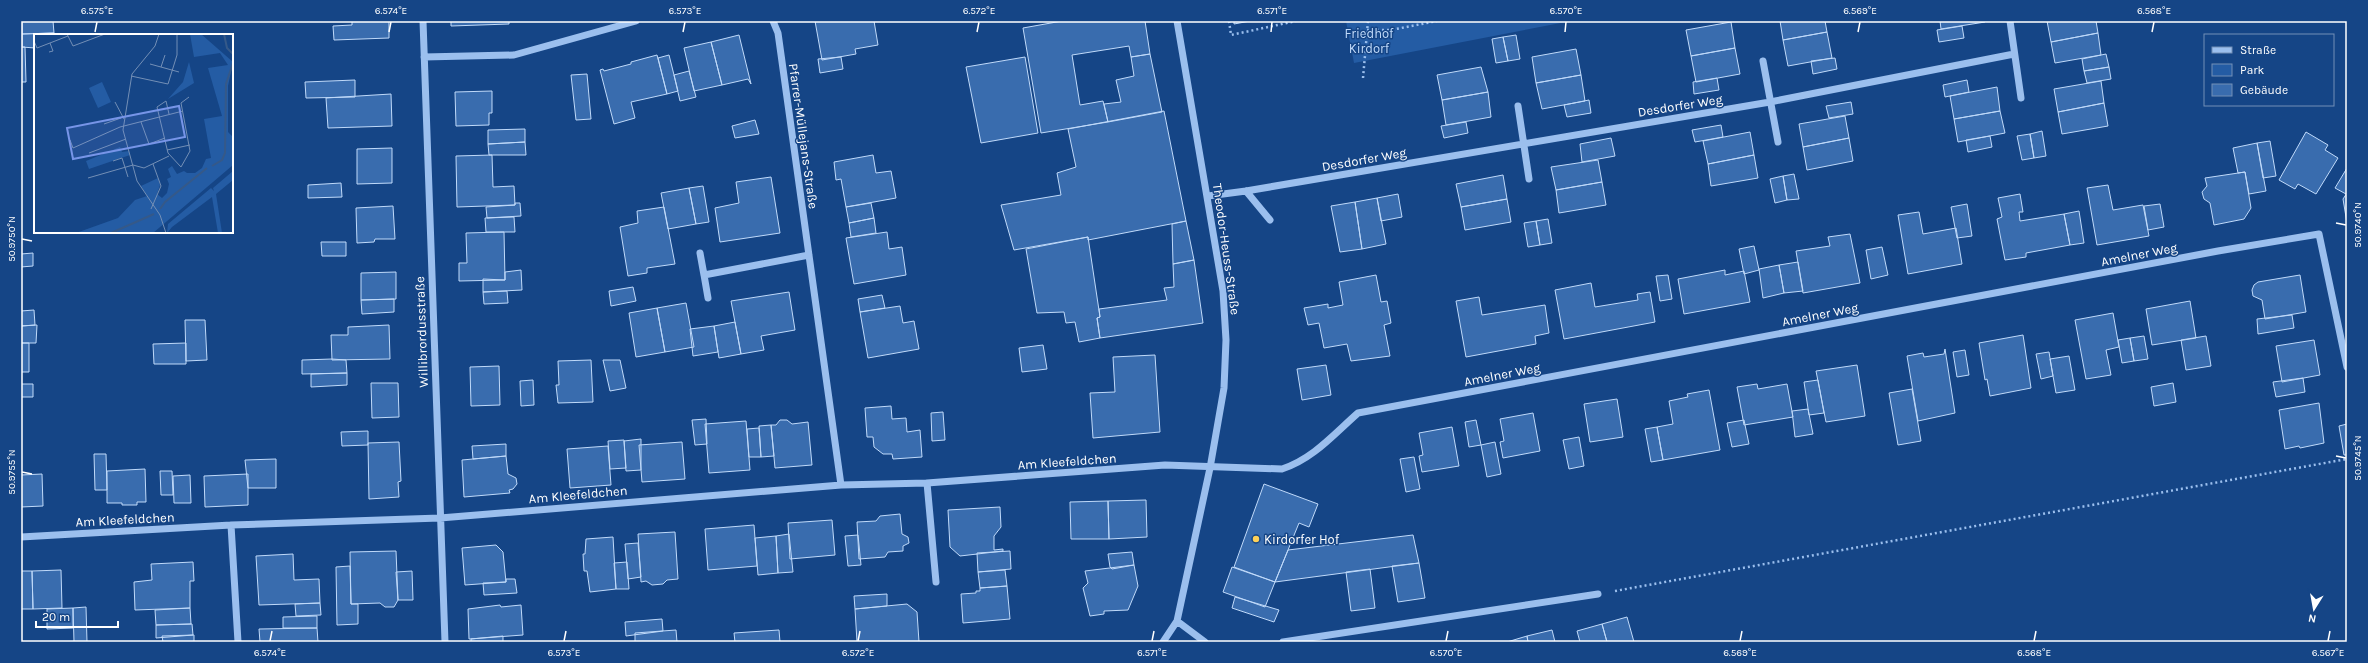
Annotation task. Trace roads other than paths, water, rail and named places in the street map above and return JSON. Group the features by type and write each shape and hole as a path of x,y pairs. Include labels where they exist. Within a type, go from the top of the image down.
{"street":[{"name":"Willibrordusstraße","path":"423,21 445,642"},
{"path":"424,57 514,56 636,21"},
{"name":"Pfarrer-Müllejans-Straße","path":"773,21 778,33 841,485"},
{"name":"Theodor-Heuss-Straße","path":"1163,642 1176,621 1210,468 1224,388 1226,340 1223,291 1177,21"},
{"path":"2010,21 2021,98"},
{"name":"Desdorfer Weg","path":"1208,196 1246,191 1770,102 2014,54"},
{"path":"1764,61 1778,142"},
{"path":"1518,106 1530,179"},
{"path":"1246,191 1270,220"},
{"name":"Amelner Weg","path":"1210,468 1282,469 1297,464 1309,457 1358,413 2210,252 2319,234 2347,367"},
{"path":"700,253 708,298"},
{"path":"704,275 809,255"},
{"name":"Am Kleefeldchen","path":"21,537 231,525 440,518 841,485 927,483 1165,466 1210,468"},
{"path":"927,483 936,582"},
{"path":"231,525 238,642"},
{"path":"1283,642 1598,594"},
{"path":"1176,621 1205,642"}],"place":[{"name":"Kirdorfer Hof","path":"1256,539"}],"park label":[{"name":"Friedhof Kirdorf","path":"1369,40"}]}
